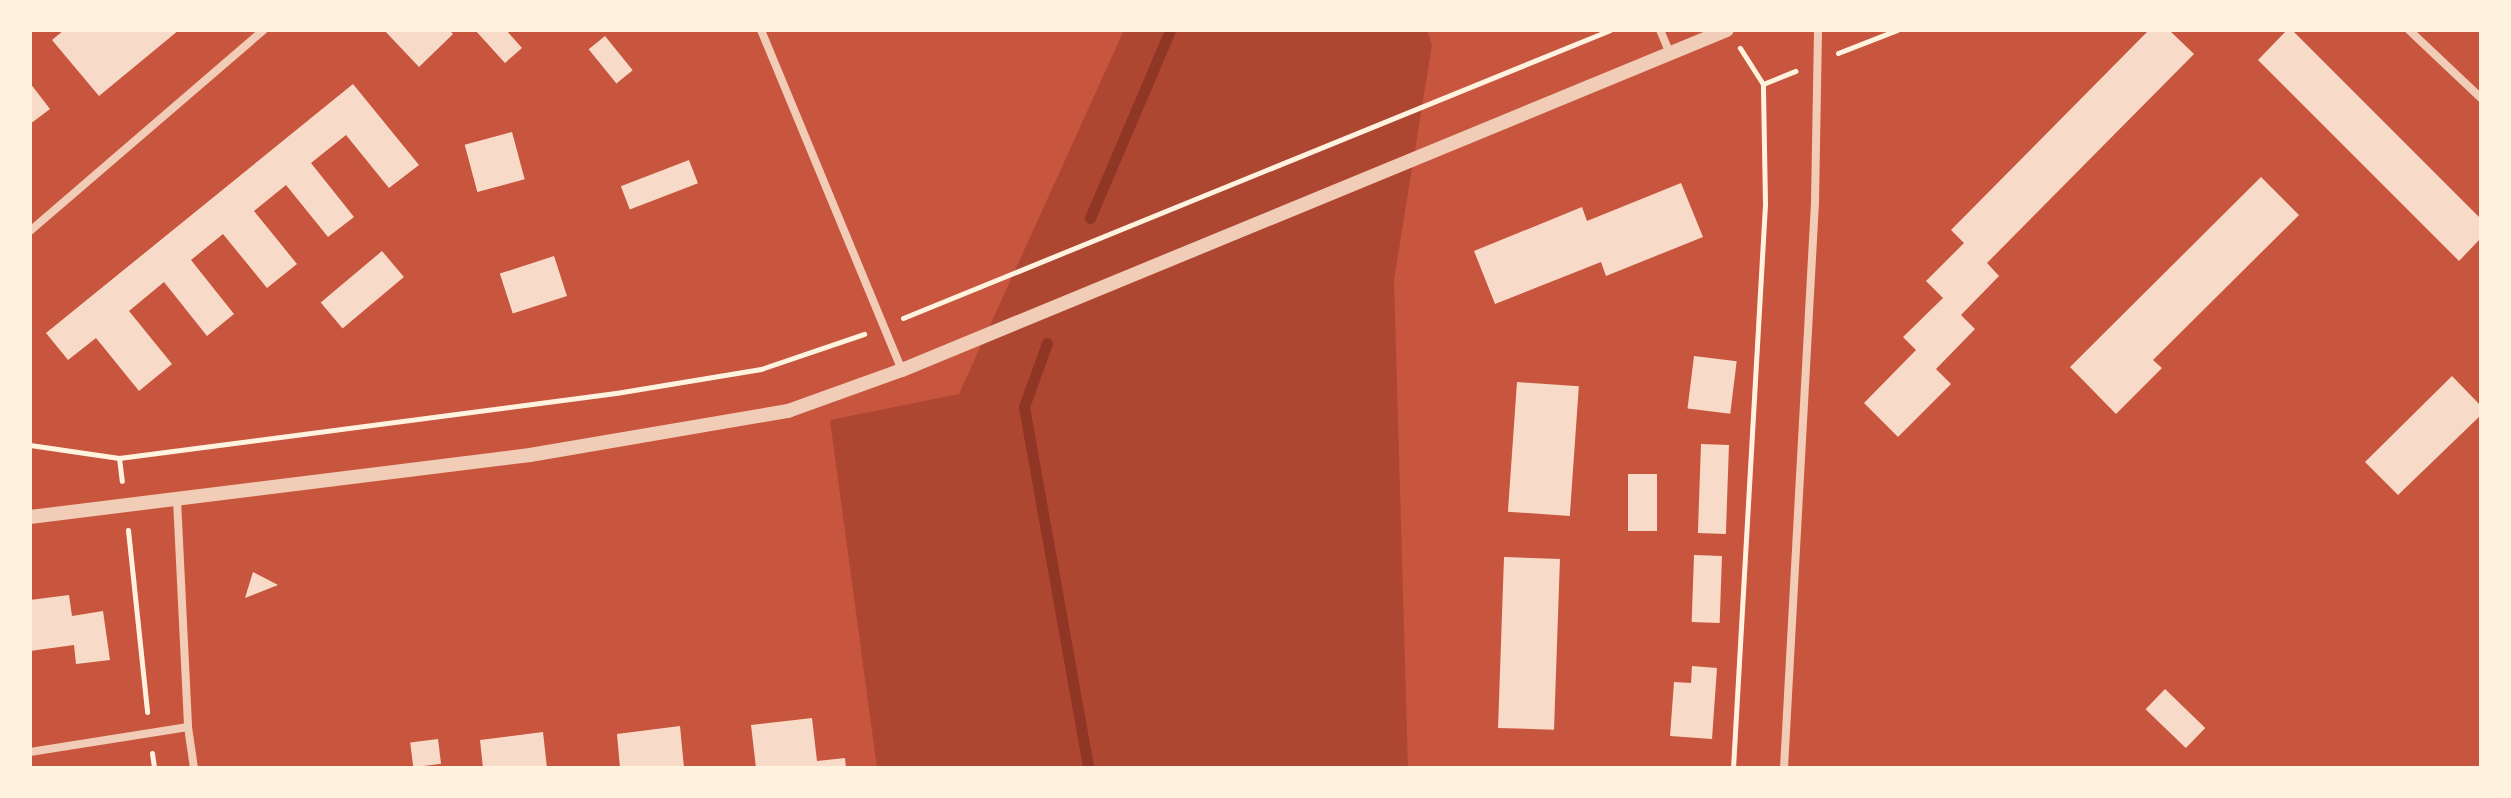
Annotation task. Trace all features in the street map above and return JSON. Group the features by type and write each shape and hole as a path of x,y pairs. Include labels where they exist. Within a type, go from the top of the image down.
{"street":[{"path":"30,231 264,30"},
{"path":"761,30 784,78 882,328 902,370"},
{"path":"1660,30 1670,54"},
{"path":"30,517 530,455 788,411 902,370 1727,30"},
{"path":"1784,768 1815,203 1818,30"},
{"path":"2409,30 2481,98"},
{"path":"177,500 188,727 194,768"},
{"path":"30,752 188,727"}],"path":[{"path":"30,445 119,458 616,393 761,369 882,328 1610,30"},
{"path":"1733,768 1765,204 1763,84 1737,43"},
{"path":"119,458 154,768"}],"shaded area":[{"path":"1124,30 1427,30 1432,45 1394,280 1408,768 877,768 830,420 959,394"}],"building":[{"path":"64,30 179,30 99,96 52,40"},
{"path":"384,30 449,30 453,34 419,67"},
{"path":"475,30 506,30 522,48 505,63"},
{"path":"2149,30 2169,30 2194,54 1987,263 1999,276 1961,315 1975,329 1936,369 1951,384 1898,437 1864,403 1916,350 1903,337 1943,298 1926,281 1964,243 1951,230"},
{"path":"2287,30 2292,30 2481,219 2481,238 2459,261 2258,60"},
{"path":"605,36 633,70 616,83 589,49"},
{"path":"30,83 50,109 30,124"},
{"path":"353,84 419,165 389,188 346,135 311,163 354,217 328,237 286,185 254,211 297,264 267,288 223,234 191,260 234,314 207,336 164,282 129,311 172,364 139,391 96,338 68,360 46,333"},
{"path":"512,132 525,179 477,192 465,145"},
{"path":"689,160 698,183 630,210 621,186"},
{"path":"2261,177 2299,215 2153,360 2162,368 2116,414 2070,367"},
{"path":"1681,183 1703,237 1606,276 1601,262 1495,304 1474,251 1582,207 1587,221"},
{"path":"382,251 404,277 343,328 321,302"},
{"path":"554,256 567,296 513,314 500,274"},
{"path":"1694,356 1737,361 1730,414 1688,409"},
{"path":"2452,376 2481,406 2481,415 2398,495 2365,462"},
{"path":"1517,382 1579,386 1570,516 1508,512"},
{"path":"1701,444 1729,445 1726,534 1698,533"},
{"path":"1628,474 1657,474 1657,531 1628,531"},
{"path":"1694,555 1722,556 1720,623 1692,622"},
{"path":"1504,557 1560,559 1554,730 1498,728"},
{"path":"253,572 278,585 245,598"},
{"path":"69,595 72,616 103,611 110,660 76,664 74,645 30,651 30,600"},
{"path":"1692,666 1717,668 1712,739 1670,736 1674,682 1691,683"},
{"path":"2165,689 2205,728 2186,748 2146,709"},
{"path":"812,718 817,761 845,758 846,768 756,768 751,725"},
{"path":"680,726 684,768 620,768 617,734"},
{"path":"543,732 547,768 483,768 480,740"},
{"path":"438,739 441,764 413,767 410,742"}],"waterway":[{"path":"1090,218 1170,30"},
{"path":"1047,343 1024,407 1088,768"}]}
